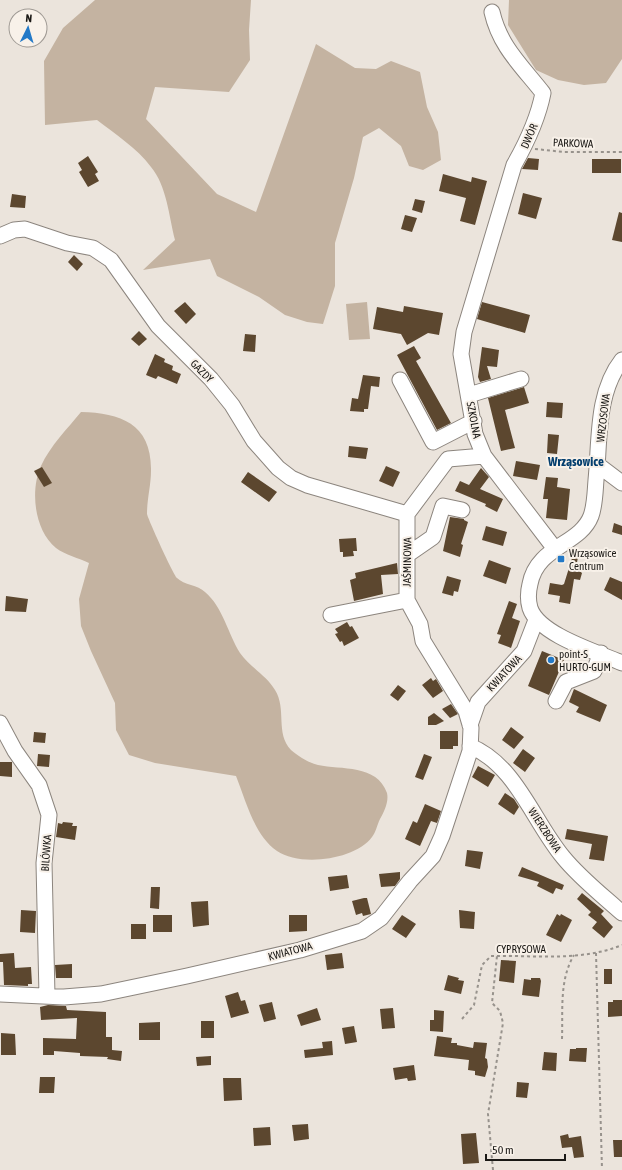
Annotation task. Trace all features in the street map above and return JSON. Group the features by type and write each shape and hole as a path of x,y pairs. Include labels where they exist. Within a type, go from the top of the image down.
{"street":[{"name":"DWÓR","path":"482,270 514,165 524,148 539,111 543,93 504,46 495,25 492,12"},
{"name":"GAZDY","path":"0,236 14,230 25,229 67,243 93,248 104,254 111,260 158,326 211,379 232,405 254,441 278,468 291,478 308,485 407,514"},
{"name":"SZKOLNA","path":"482,270 464,332 461,354 474,420 475,434 484,456 555,549"},
{"name":"WRZOSOWA","path":"536,620 529,603 531,576 539,563 580,531 590,517 594,505 603,400 611,377 622,360"},
{"path":"469,395 522,379"},
{"path":"400,380 433,442 474,420"},
{"path":"407,514 448,459 484,456"},
{"path":"598,465 622,483"},
{"path":"407,555 433,537 443,506 462,510"},
{"name":"JAŚMINOWA","path":"407,514 407,600 420,624 423,640 455,690 466,711 470,725 470,746"},
{"path":"331,614 407,600"},
{"path":"536,620 555,634 622,662"},
{"name":"KWIATOWA","path":"470,725 478,702 524,651 536,620"},
{"path":"556,701 566,682 594,671 601,653"},
{"name":"BILÓWKA","path":"0,723 15,750 39,785 49,815 44,863 47,996"},
{"name":"KWIATOWA","path":"0,994 64,997 101,994 300,950 362,931 381,918 410,881 433,856 442,836 470,746"},
{"name":"WIERZBOWA","path":"470,746 484,752 512,781 563,857 582,878 622,914"}],"path":[{"name":"PARKOWA","path":"524,148 564,152 622,152"},
{"name":"CYPRYSOWA","path":"462,1019 474,1005 482,965 491,956 562,957 607,951 622,945"},
{"path":"596,952 602,1169"},
{"path":"562,1039 564,977 567,967 574,955"},
{"path":"493,1170 488,1114 504,1023 500,1011 492,1003 497,956"}],"shaded area":[{"path":"95,0 251,0 249,30 250,60 229,92 155,87 146,119 217,194 256,212 316,44 355,68 376,69 391,61 420,72 427,107 438,132 441,160 423,170 409,166 401,146 379,128 363,137 354,178 335,243 335,286 323,324 307,322 285,315 259,297 217,276 210,259 143,270 175,240 164,192 161,183 151,167 126,142 97,120 45,125 44,61 63,28"},
{"path":"509,0 622,0 622,59 606,83 584,85 558,80 536,70 508,25"},
{"path":"367,302 370,339 349,340 346,304"},
{"path":"81,412 109,415 121,419 131,424 140,432 146,442 150,455 151,476 147,514 166,557 177,578 199,588 211,598 221,613 240,653 272,685 280,705 283,736 291,750 304,759 318,765 347,768 367,773 375,777 382,784 387,793 386,807 372,837 364,845 341,856 327,859 299,859 287,856 277,851 262,836 247,806 236,776 155,763 129,755 116,730 115,703 81,626 79,599 89,563 64,553 56,548 43,531 36,509 36,486 41,466 54,444"}],"building":[{"path":"88,156 98,172 95,174 99,181 88,187 79,172 82,170 78,163"},
{"path":"528,158 539,159 538,170 522,169"},
{"path":"592,159 621,159 621,173 592,173"},
{"path":"443,174 471,182 472,177 487,181 475,225 460,221 466,198 439,191"},
{"path":"523,193 542,198 536,219 518,214"},
{"path":"12,194 26,196 25,208 10,207"},
{"path":"415,199 425,201 422,213 412,210"},
{"path":"619,212 622,213 622,242 612,240"},
{"path":"405,215 417,218 412,232 401,229"},
{"path":"74,255 83,264 77,271 68,262"},
{"path":"185,302 196,314 186,324 174,311"},
{"path":"482,302 530,315 525,333 477,319"},
{"path":"404,306 443,313 439,335 428,333 407,345 401,334 373,329 377,307 403,312"},
{"path":"139,331 147,339 139,346 131,339"},
{"path":"245,334 256,335 255,352 243,351"},
{"path":"414,346 421,358 416,361 451,423 437,430 397,355"},
{"path":"482,347 499,350 497,367 487,366 491,379 480,382 478,377"},
{"path":"155,354 165,359 164,362 173,366 172,370 181,374 177,384 158,376 156,379 146,375"},
{"path":"363,375 380,377 379,387 371,386 368,409 364,409 364,412 350,411 352,398 358,399"},
{"path":"524,387 529,403 505,410 515,448 501,451 488,398"},
{"path":"547,402 563,403 562,418 546,417"},
{"path":"548,434 559,435 557,454 547,453"},
{"path":"349,446 368,448 366,459 348,457"},
{"path":"516,461 540,465 537,480 513,476"},
{"path":"386,466 400,472 393,487 379,481"},
{"path":"42,467 52,483 44,487 34,471"},
{"path":"481,468 489,477 480,489 503,499 497,512 485,506 486,504 455,491 460,481 469,485"},
{"path":"248,472 277,492 269,502 241,482"},
{"path":"546,477 558,478 557,487 570,489 567,520 546,518 548,499 543,499"},
{"path":"450,517 464,519 468,522 461,544 463,545 460,557 443,551"},
{"path":"614,523 622,526 622,535 612,532"},
{"path":"486,526 507,532 503,546 482,540"},
{"path":"356,538 357,551 353,551 354,556 343,557 343,552 340,552 339,539"},
{"path":"573,555 578,557 576,568 582,573 580,580 574,579 570,604 559,602 560,596 548,594 550,583 564,584"},
{"path":"489,560 511,568 506,584 483,576"},
{"path":"397,563 398,574 381,575 383,594 354,601 350,580 356,578 355,573"},
{"path":"447,576 461,580 458,592 454,591 453,596 442,593"},
{"path":"610,577 622,582 622,600 604,590"},
{"path":"6,596 28,599 26,612 5,611"},
{"path":"509,601 517,604 512,618 520,621 511,648 498,643 501,635 497,634"},
{"path":"347,622 350,627 352,626 359,638 344,646 342,641 340,642 335,634 338,633 335,629"},
{"path":"542,651 564,660 549,695 528,686"},
{"path":"431,678 433,681 436,679 443,691 433,698 422,685"},
{"path":"398,685 406,691 398,701 390,695"},
{"path":"574,689 607,705 600,722 576,712 579,707 569,702"},
{"path":"451,704 458,714 450,718 442,709"},
{"path":"434,713 444,721 436,725 428,725 428,717"},
{"path":"511,727 524,737 514,749 502,740"},
{"path":"440,731 458,731 458,746 453,746 453,749 440,749"},
{"path":"34,732 46,733 45,743 33,742"},
{"path":"523,749 535,758 525,772 513,763"},
{"path":"38,754 50,755 49,767 37,766"},
{"path":"424,754 432,757 423,780 415,777"},
{"path":"0,762 12,762 12,777 0,776"},
{"path":"478,766 495,775 488,787 472,777"},
{"path":"505,793 514,799 519,807 514,815 498,804"},
{"path":"425,804 441,811 437,823 431,821 420,846 405,839 413,821 417,823"},
{"path":"63,822 73,823 72,826 77,826 75,840 56,837 58,823 62,824"},
{"path":"567,829 608,836 604,861 589,859 592,844 565,839"},
{"path":"467,850 483,852 480,869 465,866"},
{"path":"522,867 564,885 562,890 556,888 553,894 537,886 539,882 518,876"},
{"path":"400,872 400,879 395,886 381,887 379,874"},
{"path":"347,875 349,888 330,891 328,877"},
{"path":"151,887 160,887 159,909 150,908"},
{"path":"582,893 604,911 601,914 613,927 604,938 592,928 597,922 588,915 591,912 577,899"},
{"path":"367,898 371,914 363,916 362,913 356,915 352,901"},
{"path":"208,901 209,925 193,927 191,902"},
{"path":"21,910 36,911 35,933 20,932"},
{"path":"459,910 475,912 474,929 460,928"},
{"path":"557,914 560,916 561,914 572,920 561,942 546,935"},
{"path":"153,915 172,915 172,932 153,932"},
{"path":"289,915 307,915 307,931 289,932"},
{"path":"402,915 416,924 406,938 392,929"},
{"path":"131,924 146,924 146,939 131,939"},
{"path":"14,953 15,968 31,967 32,984 28,984 28,986 4,985 3,962 0,962 0,954"},
{"path":"342,953 344,968 327,970 325,955"},
{"path":"501,960 516,961 514,983 499,981"},
{"path":"72,964 72,978 56,978 55,965"},
{"path":"604,969 612,969 612,984 604,984"},
{"path":"448,975 464,981 461,994 444,990"},
{"path":"531,978 540,978 539,997 522,995 524,979 531,980"},
{"path":"238,992 241,1001 245,1000 249,1013 231,1018 225,996"},
{"path":"613,1000 622,1000 622,1016 608,1017 608,1002 613,1002"},
{"path":"272,1002 276,1019 264,1022 259,1005"},
{"path":"48,1005 66,1006 67,1010 106,1012 106,1037 112,1037 112,1050 122,1051 121,1061 107,1059 108,1057 80,1056 80,1053 54,1051 54,1055 43,1055 43,1038 76,1039 77,1018 41,1020 40,1007"},
{"path":"317,1008 321,1020 301,1026 297,1015"},
{"path":"393,1008 395,1028 382,1029 380,1009"},
{"path":"434,1010 444,1011 443,1032 430,1031 430,1020 434,1020"},
{"path":"201,1021 214,1021 214,1038 201,1038"},
{"path":"160,1022 160,1040 139,1040 139,1023"},
{"path":"354,1026 357,1042 345,1044 342,1028"},
{"path":"1,1033 15,1034 16,1055 1,1055"},
{"path":"437,1036 452,1038 451,1043 457,1043 457,1045 473,1048 474,1042 487,1043 485,1058 487,1059 488,1067 485,1077 475,1075 475,1071 468,1070 469,1060 434,1056"},
{"path":"332,1041 333,1055 305,1058 304,1050 323,1048 322,1042"},
{"path":"587,1048 586,1062 569,1061 570,1049"},
{"path":"544,1052 557,1053 556,1071 542,1070"},
{"path":"211,1056 211,1065 197,1066 196,1057"},
{"path":"414,1065 416,1080 408,1081 407,1078 395,1080 393,1068"},
{"path":"40,1077 55,1077 54,1093 39,1093"},
{"path":"223,1078 241,1078 242,1100 224,1101"},
{"path":"517,1082 529,1083 527,1098 516,1097"},
{"path":"308,1124 309,1139 294,1141 292,1125"},
{"path":"270,1127 271,1145 254,1146 253,1128"},
{"path":"476,1133 479,1163 463,1164 461,1134"},
{"path":"568,1134 569,1138 581,1136 584,1157 574,1158 572,1147 562,1148 560,1136"},
{"path":"613,1140 622,1140 622,1157 614,1157"}],"place":[{"name":"Wrząsowice Centrum","path":"561,559"},
{"name":"point-S HURTO-GUM","path":"551,660"}],"district":[{"name":"Wrząsowice","path":"576,461"}]}
